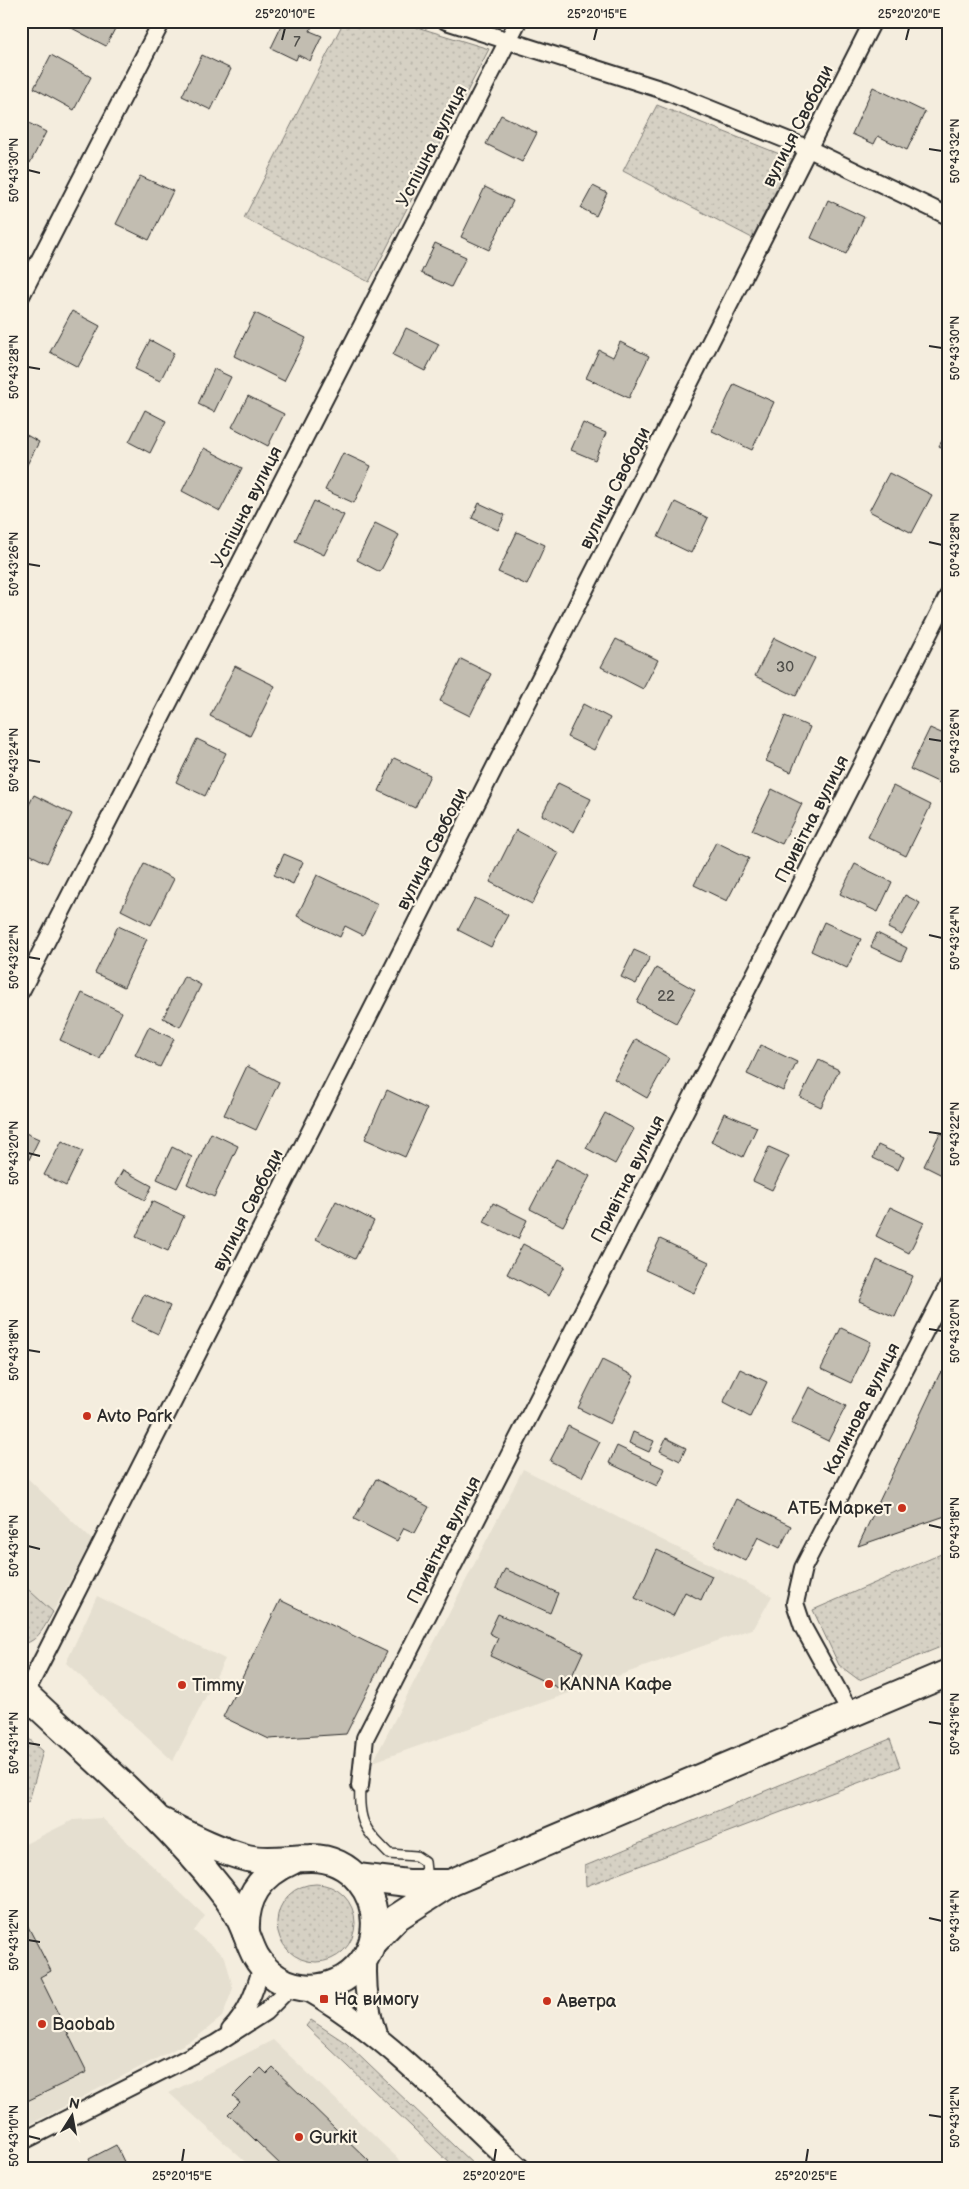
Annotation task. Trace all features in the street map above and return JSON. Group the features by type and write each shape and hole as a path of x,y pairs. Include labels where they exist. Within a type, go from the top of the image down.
{"main road":[{"path":"23,1692 159,1820 220,1889 235,1909 252,1951 262,1966 271,1974 298,1987 329,1986 354,1971 396,1918 438,1883 948,1673"},
{"path":"159,1820 220,1849 247,1858 269,1861 310,1858 327,1860 343,1867 357,1877 368,1891 374,1908 376,1925 370,1950"},
{"path":"246,1933 247,1909 253,1892 263,1878 276,1867 292,1860"},
{"path":"357,1877 384,1882 438,1883"}],"street":[{"path":"21,296 162,21"},
{"path":"446,21 663,90 809,149 948,216"},
{"name":"Успішна вулиця","path":"21,991 518,21"},
{"name":"вулиця Свободи","path":"23,1692 873,21"},
{"name":"Привітна вулиця","path":"360,1786 365,1738 948,596"},
{"name":"Калинова вулиця","path":"850,1714 803,1627 795,1603 803,1568 948,1286"},
{"path":"370,1950 364,1978 367,2009 376,2036"},
{"path":"216,2044 237,2023 254,1996 262,1966"},
{"path":"21,2142 216,2044 265,2012 298,1987 345,2013 376,2036 518,2168"}],"lane":[{"path":"360,1786 359,1812 370,1835 389,1854 416,1856 425,1862 438,1883"}],"shaded area":[{"path":"344,21 397,21 489,49 369,282 244,218"},
{"path":"657,105 792,159 752,238 623,171"},
{"path":"523,1469 772,1596 754,1628 373,1762"},
{"path":"21,1472 92,1540 53,1612 21,1583"},
{"path":"948,1551 948,1644 859,1680 839,1665 813,1610"},
{"path":"21,1583 53,1612 44,1628 36,1637 27,1643 21,1644"},
{"path":"97,1596 225,1659 173,1761 66,1663"},
{"path":"21,1732 43,1751 29,1801 21,1805"},
{"path":"890,1739 900,1767 586,1886 585,1866"},
{"path":"102,1818 205,1916 194,1931 225,1957 233,1988 222,2017 196,2038 21,2129 21,1846 73,1820"},
{"path":"316,1884 331,1887 348,1901 352,1908 355,1923 352,1938 338,1955 331,1959 316,1962 301,1959 284,1945 280,1938 277,1923 280,1908 294,1891 301,1887"},
{"path":"311,2020 346,2043 477,2168 455,2168 306,2026"},
{"path":"273,2040 408,2168 252,2168 169,2093"}],"building":[{"path":"68,21 119,21 106,46 66,25"},
{"path":"284,21 302,21 312,26 310,31 322,36 310,61 298,55 296,60 271,48"},
{"path":"51,55 91,77 74,110 34,88"},
{"path":"202,55 231,69 211,110 182,96"},
{"path":"873,87 925,112 907,150 878,136 874,144 852,134"},
{"path":"501,115 537,133 522,162 486,144"},
{"path":"21,119 46,132 30,163 21,158"},
{"path":"140,176 173,191 149,240 116,224"},
{"path":"593,186 607,193 596,216 581,208"},
{"path":"485,187 513,201 489,250 461,237"},
{"path":"828,200 864,217 846,254 811,238"},
{"path":"435,243 466,257 451,287 421,273"},
{"path":"72,311 100,326 78,367 50,352"},
{"path":"255,313 306,338 284,381 234,356"},
{"path":"406,328 439,344 425,371 393,355"},
{"path":"150,340 174,353 160,381 135,369"},
{"path":"620,342 649,356 629,398 586,378 599,350 613,357"},
{"path":"214,369 231,377 214,412 198,404"},
{"path":"734,384 774,402 752,450 712,431"},
{"path":"248,396 284,414 268,446 232,427"},
{"path":"145,410 166,421 150,453 129,442"},
{"path":"583,423 606,433 595,460 571,450"},
{"path":"948,430 948,451 939,446"},
{"path":"21,432 39,442 21,476"},
{"path":"204,448 242,468 220,511 182,491"},
{"path":"343,453 371,466 354,503 325,490"},
{"path":"889,473 932,495 912,533 869,511"},
{"path":"314,501 344,515 324,555 295,541"},
{"path":"675,502 708,518 691,553 658,537"},
{"path":"479,503 505,515 498,530 472,518"},
{"path":"375,523 399,535 380,572 357,560"},
{"path":"517,532 545,545 527,585 498,572"},
{"path":"774,638 815,658 796,696 755,676"},
{"path":"616,639 658,660 643,689 601,667"},
{"path":"461,659 491,674 470,716 440,701"},
{"path":"235,666 275,686 250,736 210,716"},
{"path":"583,704 610,718 594,750 567,737"},
{"path":"785,716 810,727 791,772 766,761"},
{"path":"930,728 948,736 948,772 942,784 910,769"},
{"path":"197,739 226,753 205,796 176,782"},
{"path":"394,758 430,775 415,808 379,791"},
{"path":"558,783 591,799 574,832 542,815"},
{"path":"893,786 931,805 906,856 868,837"},
{"path":"772,789 802,804 782,844 752,830"},
{"path":"34,795 72,814 47,863 21,850 21,820"},
{"path":"516,830 559,853 532,904 490,882"},
{"path":"716,842 749,858 727,901 694,885"},
{"path":"284,854 303,862 293,884 274,875"},
{"path":"144,864 174,879 151,925 121,910"},
{"path":"855,864 892,882 878,912 840,894"},
{"path":"317,875 378,904 363,935 345,926 340,937 297,916"},
{"path":"905,895 920,903 902,935 888,928"},
{"path":"475,898 508,915 491,947 458,930"},
{"path":"824,922 861,939 847,968 811,951"},
{"path":"118,926 147,939 124,987 95,973"},
{"path":"877,933 907,948 901,961 871,947"},
{"path":"634,950 650,957 636,984 621,977"},
{"path":"656,968 695,990 676,1023 637,1002"},
{"path":"184,976 201,985 180,1027 163,1018"},
{"path":"82,993 122,1012 100,1059 60,1040"},
{"path":"149,1027 174,1039 160,1067 135,1055"},
{"path":"636,1039 669,1058 647,1098 614,1079"},
{"path":"761,1045 797,1062 783,1091 747,1074"},
{"path":"819,1060 839,1070 821,1107 800,1097"},
{"path":"247,1066 279,1082 256,1130 224,1115"},
{"path":"387,1090 427,1109 405,1157 365,1139"},
{"path":"605,1113 634,1129 615,1164 586,1148"},
{"path":"724,1113 757,1127 743,1157 711,1142"},
{"path":"21,1131 39,1139 21,1176"},
{"path":"211,1133 238,1146 214,1197 187,1184"},
{"path":"940,1133 948,1136 948,1178 924,1166"},
{"path":"62,1141 83,1151 66,1186 44,1175"},
{"path":"878,1145 904,1157 898,1170 873,1158"},
{"path":"172,1147 192,1157 177,1188 157,1179"},
{"path":"769,1147 789,1156 772,1190 753,1181"},
{"path":"556,1159 590,1176 563,1226 530,1209"},
{"path":"123,1170 152,1186 145,1200 115,1184"},
{"path":"152,1201 184,1216 168,1251 136,1237"},
{"path":"336,1201 374,1221 355,1259 316,1239"},
{"path":"493,1203 527,1220 518,1239 484,1222"},
{"path":"890,1207 924,1223 909,1253 876,1236"},
{"path":"660,1239 709,1262 694,1293 645,1270"},
{"path":"523,1244 565,1266 549,1296 507,1274"},
{"path":"877,1260 913,1276 895,1317 859,1301"},
{"path":"144,1294 170,1306 158,1334 131,1321"},
{"path":"841,1328 871,1342 851,1383 821,1369"},
{"path":"602,1360 634,1376 610,1424 578,1408"},
{"path":"740,1369 767,1382 750,1417 723,1403"},
{"path":"948,1370 948,1515 858,1546 940,1373"},
{"path":"809,1387 846,1406 828,1441 791,1423"},
{"path":"568,1426 600,1442 582,1477 550,1461"},
{"path":"633,1432 654,1441 649,1452 629,1443"},
{"path":"666,1438 686,1448 680,1461 660,1451"},
{"path":"617,1446 665,1469 657,1486 609,1463"},
{"path":"376,1479 429,1507 415,1533 404,1528 397,1541 354,1519"},
{"path":"736,1499 791,1526 780,1548 758,1537 746,1561 714,1545"},
{"path":"657,1550 712,1576 701,1600 685,1592 673,1616 635,1598"},
{"path":"505,1569 558,1593 550,1613 496,1588"},
{"path":"280,1600 387,1652 346,1734 269,1739 223,1717"},
{"path":"498,1614 583,1652 565,1691 490,1656 498,1638 489,1633"},
{"name":"Baobab","path":"21,1913 51,1971 40,1977 87,2072 21,2104"},
{"name":"Gurkit","path":"261,2068 267,2074 273,2068 369,2161 362,2168 284,2168 228,2114 240,2102 233,2096"},
{"path":"116,2145 127,2168 92,2168 89,2159"}],"place":[{"name":"Avto Park","path":"87,1416"},
{"name":"АТБ-Маркет","path":"902,1508"},
{"name":"KANNA Кафе","path":"549,1684"},
{"name":"Timmy","path":"182,1685"},
{"name":"На вимогу","path":"324,1999"},
{"name":"Аветра","path":"547,2001"},
{"name":"Baobab","path":"42,2024"},
{"name":"Gurkit","path":"299,2137"}]}
